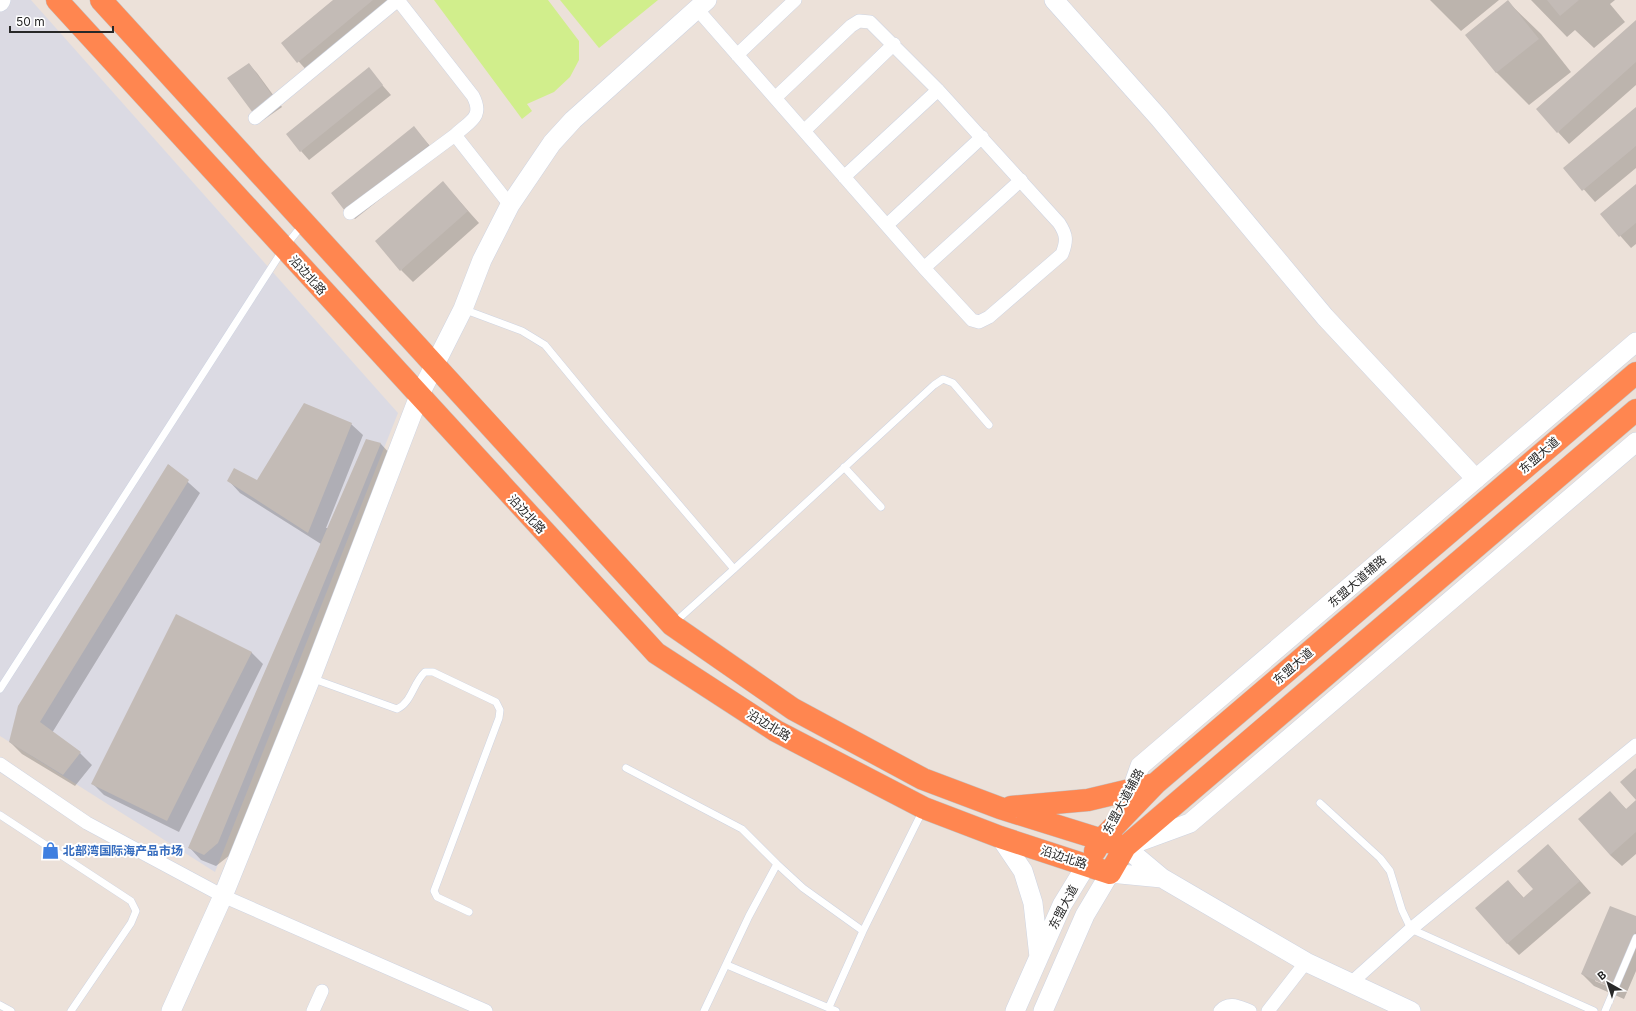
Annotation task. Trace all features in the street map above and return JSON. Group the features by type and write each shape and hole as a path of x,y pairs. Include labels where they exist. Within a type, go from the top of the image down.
{"highway":[{"name":"沿边北路","path":"57,0 656,653 776,731 924,808 1000,837 1087,864 1110,873"},
{"path":"106,2 304,222 672,625 793,709 923,779 1000,808 1125,847"},
{"name":"东盟大道","path":"1087,864 1102,839 1155,784 1636,373"},
{"name":"东盟大道","path":"1110,873 1125,847 1636,410"},
{"path":"1000,808 1088,800 1155,784"}],"street":[{"path":"255,118 398,0 466,87 478,107 477,113 455,135 350,213"},
{"path":"737,55 795,0"},
{"path":"1054,0 1159,118 1325,317 1476,479"},
{"path":"172,1011 223,896 311,678 419,396 463,309 482,260 510,205 552,143 573,120 702,5 737,55 924,268 972,320 979,322 989,317 1062,254 1066,243 1066,234 1059,223 938,90 894,44 870,22 859,21 851,26 775,98"},
{"path":"804,131 894,44"},
{"path":"844,177 938,90"},
{"path":"455,135 510,205"},
{"path":"887,225 982,137"},
{"path":"924,268 1021,180"},
{"name":"东盟大道辅路","path":"1102,839 1132,789 1140,766 1636,342"},
{"name":"东盟大道辅路","path":"1125,847 1190,823 1636,442"},
{"path":"1352,982 1411,929 1636,745"},
{"path":"0,764 87,823 223,896 486,1011"},
{"path":"1000,837 1023,872 1033,903 1039,958"},
{"path":"1125,847 1162,878 1306,962 1352,982 1411,1011"},
{"name":"东盟大道","path":"1015,1011 1062,905 1087,864"},
{"path":"1110,873 1162,878"},
{"name":"东盟大道","path":"1043,1011 1085,915 1110,873"},
{"path":"1268,1011 1306,962"},
{"path":"313,1011 322,991"},
{"path":"1220,1011 1225,1006 1233,1004 1250,1011"}],"lane":[{"path":"0,689 284,248 304,222"},
{"path":"463,309 522,331 545,345 734,569"},
{"path":"672,625 934,384 943,379 953,382 989,425"},
{"path":"844,467 881,507"},
{"path":"311,678 397,709 403,706 408,700 418,678 425,672 433,672 496,702 500,710 500,718 434,891 437,897 469,912"},
{"path":"626,768 742,829 803,888 863,931"},
{"path":"1320,803 1380,858 1390,872 1402,910 1411,929 1594,1011"},
{"path":"829,1006 863,931 924,808"},
{"path":"0,815 131,901 136,911 131,923 71,1011"},
{"path":"704,1011 749,916 777,864"},
{"path":"1605,1011 1636,938"},
{"path":"727,964 829,1006 836,1011"},
{"path":"0,1005 11,1011"}],"shaded area":[{"path":"0,0 31,0 398,413 215,872 0,736"}],"green space":[{"path":"434,0 548,0 579,41 579,60 570,77 554,92 527,104 532,111 522,119"},
{"path":"560,0 658,0 599,48"}],"building":[{"path":"333,0 373,0 297,63 281,43"},
{"path":"1508,0 1539,39 1496,73 1465,35"},
{"path":"1547,0 1579,0 1560,16"},
{"path":"1636,20 1636,62 1557,133 1536,109"},
{"path":"249,63 274,98 253,113 227,78"},
{"path":"369,67 383,85 300,152 286,134"},
{"path":"1636,107 1636,146 1582,191 1563,168"},
{"path":"414,126 429,145 345,211 331,193"},
{"path":"443,181 468,211 400,271 375,241"},
{"path":"1636,184 1636,223 1619,237 1600,214"},
{"path":"304,403 352,423 308,533 227,481 234,468 257,480"},
{"path":"366,439 381,443 218,843 204,855 188,848"},
{"path":"168,464 189,480 40,722 81,752 63,775 9,742 18,706"},
{"path":"176,614 252,652 167,821 91,784"},
{"path":"1636,768 1636,800 1620,782"},
{"path":"1610,791 1626,809 1636,800 1636,832 1610,855 1578,819"},
{"path":"1548,844 1580,881 1507,944 1475,908 1508,880 1523,898 1533,889 1517,871"},
{"path":"1610,906 1636,916 1636,931 1612,988 1581,974"}],"place":[{"name":"北部湾国际海产品市场","path":"50,850"}]}
